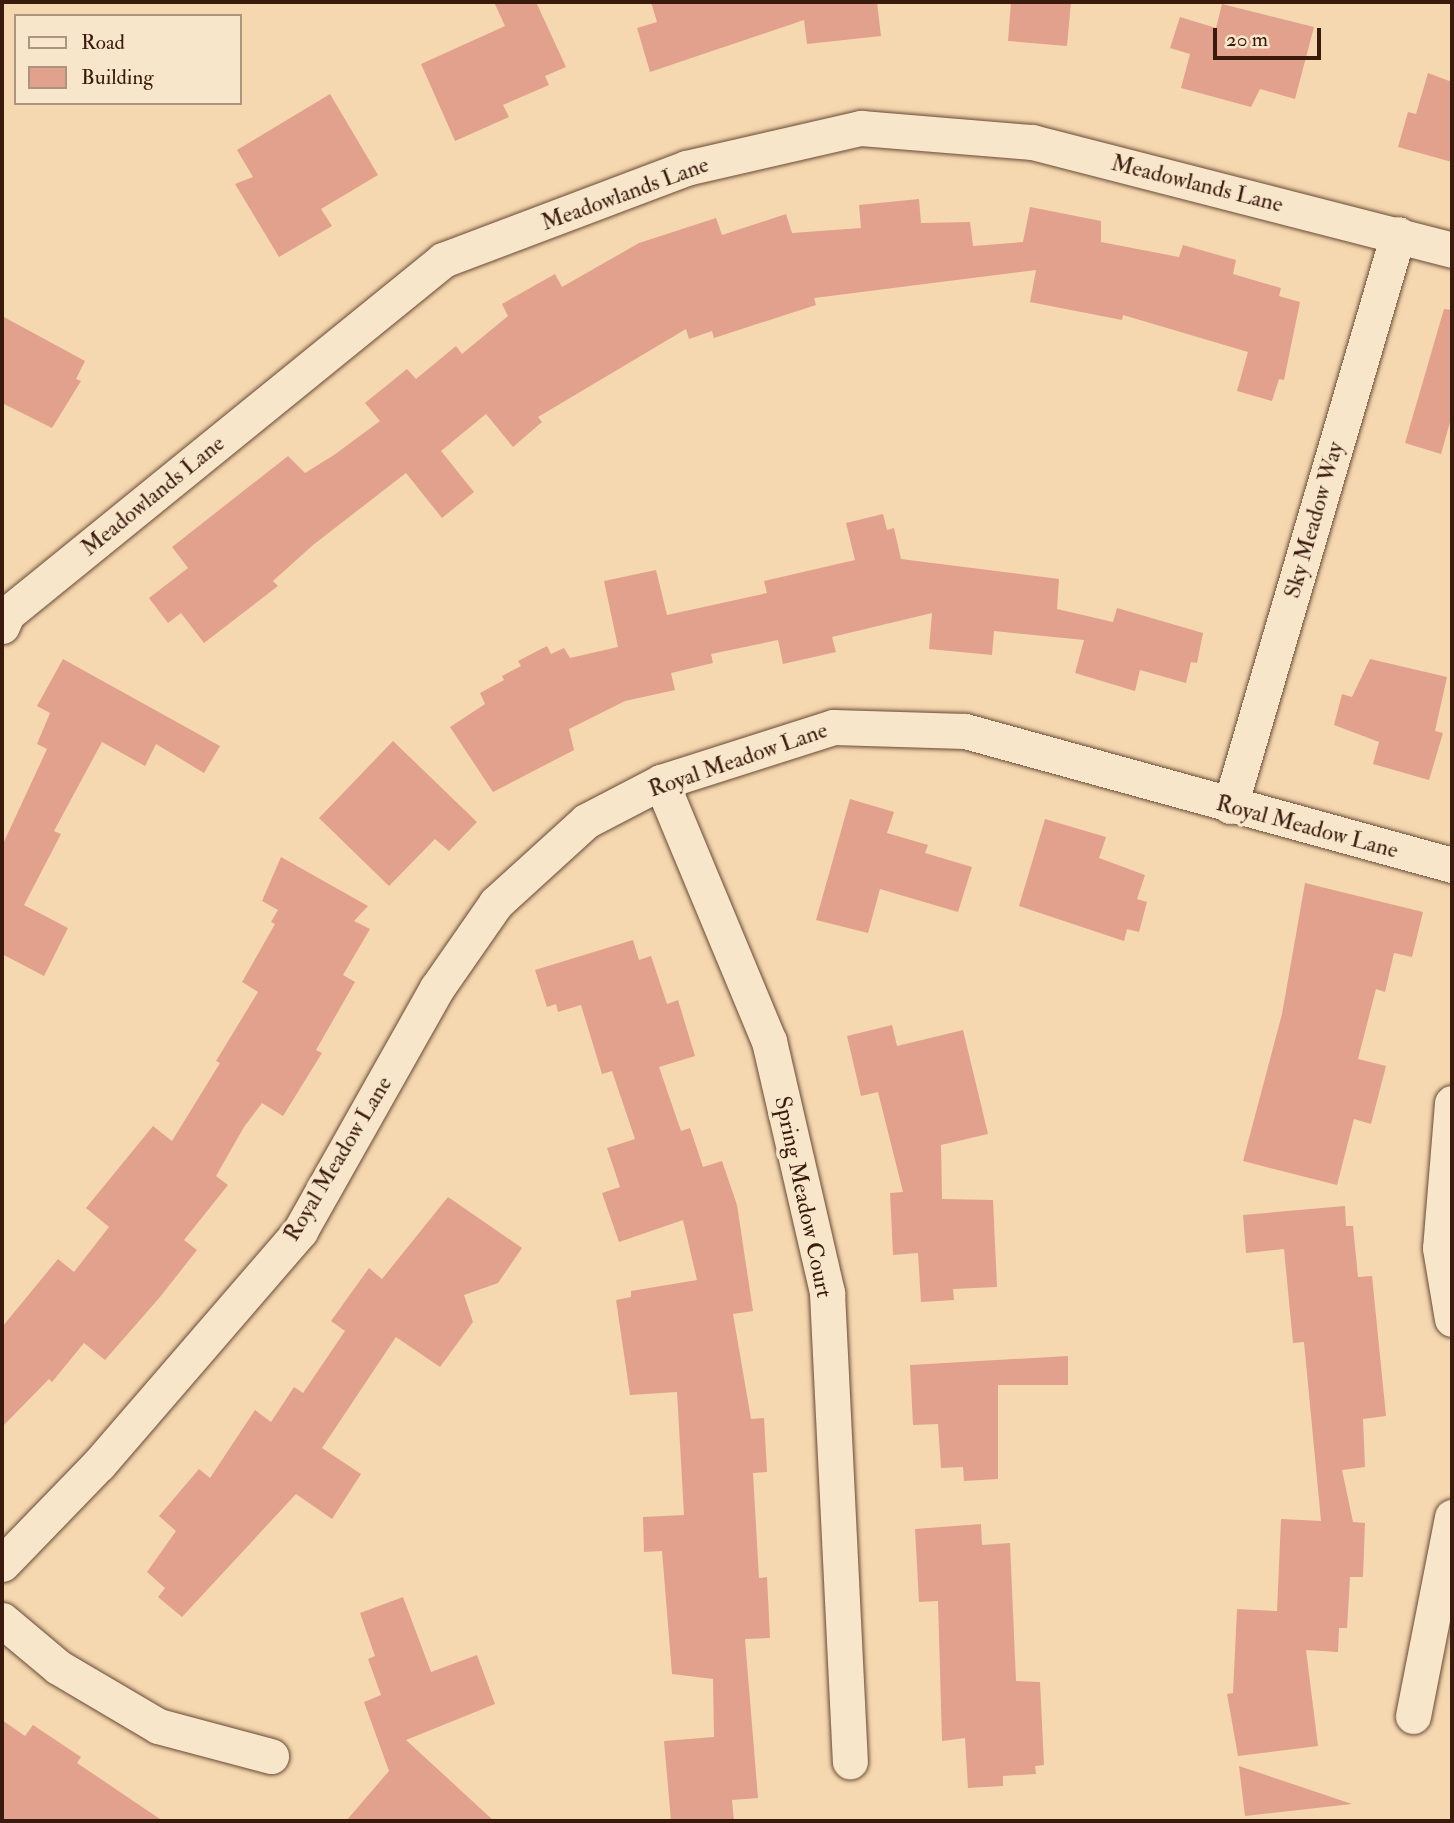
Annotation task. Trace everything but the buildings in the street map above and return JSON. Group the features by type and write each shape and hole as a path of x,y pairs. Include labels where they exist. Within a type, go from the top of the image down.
{"street":[{"name":"Meadowlands Lane","path":"4,616 443,260 686,168 861,128 1032,142 1452,250"},
{"name":"Sky Meadow Way","path":"1230,806 1398,234"},
{"name":"Royal Meadow Lane","path":"2,1564 99,1464 300,1231 437,988 496,903 586,821 662,782 833,727 965,732 1452,865"},
{"name":"Spring Meadow Court","path":"662,782 769,1041 827,1293 850,1760"},
{"path":"1452,1103 1440,1248 1452,1319"},
{"path":"1413,1716 1452,1517"},
{"path":"2,1620 58,1667 158,1726 271,1756"}]}
